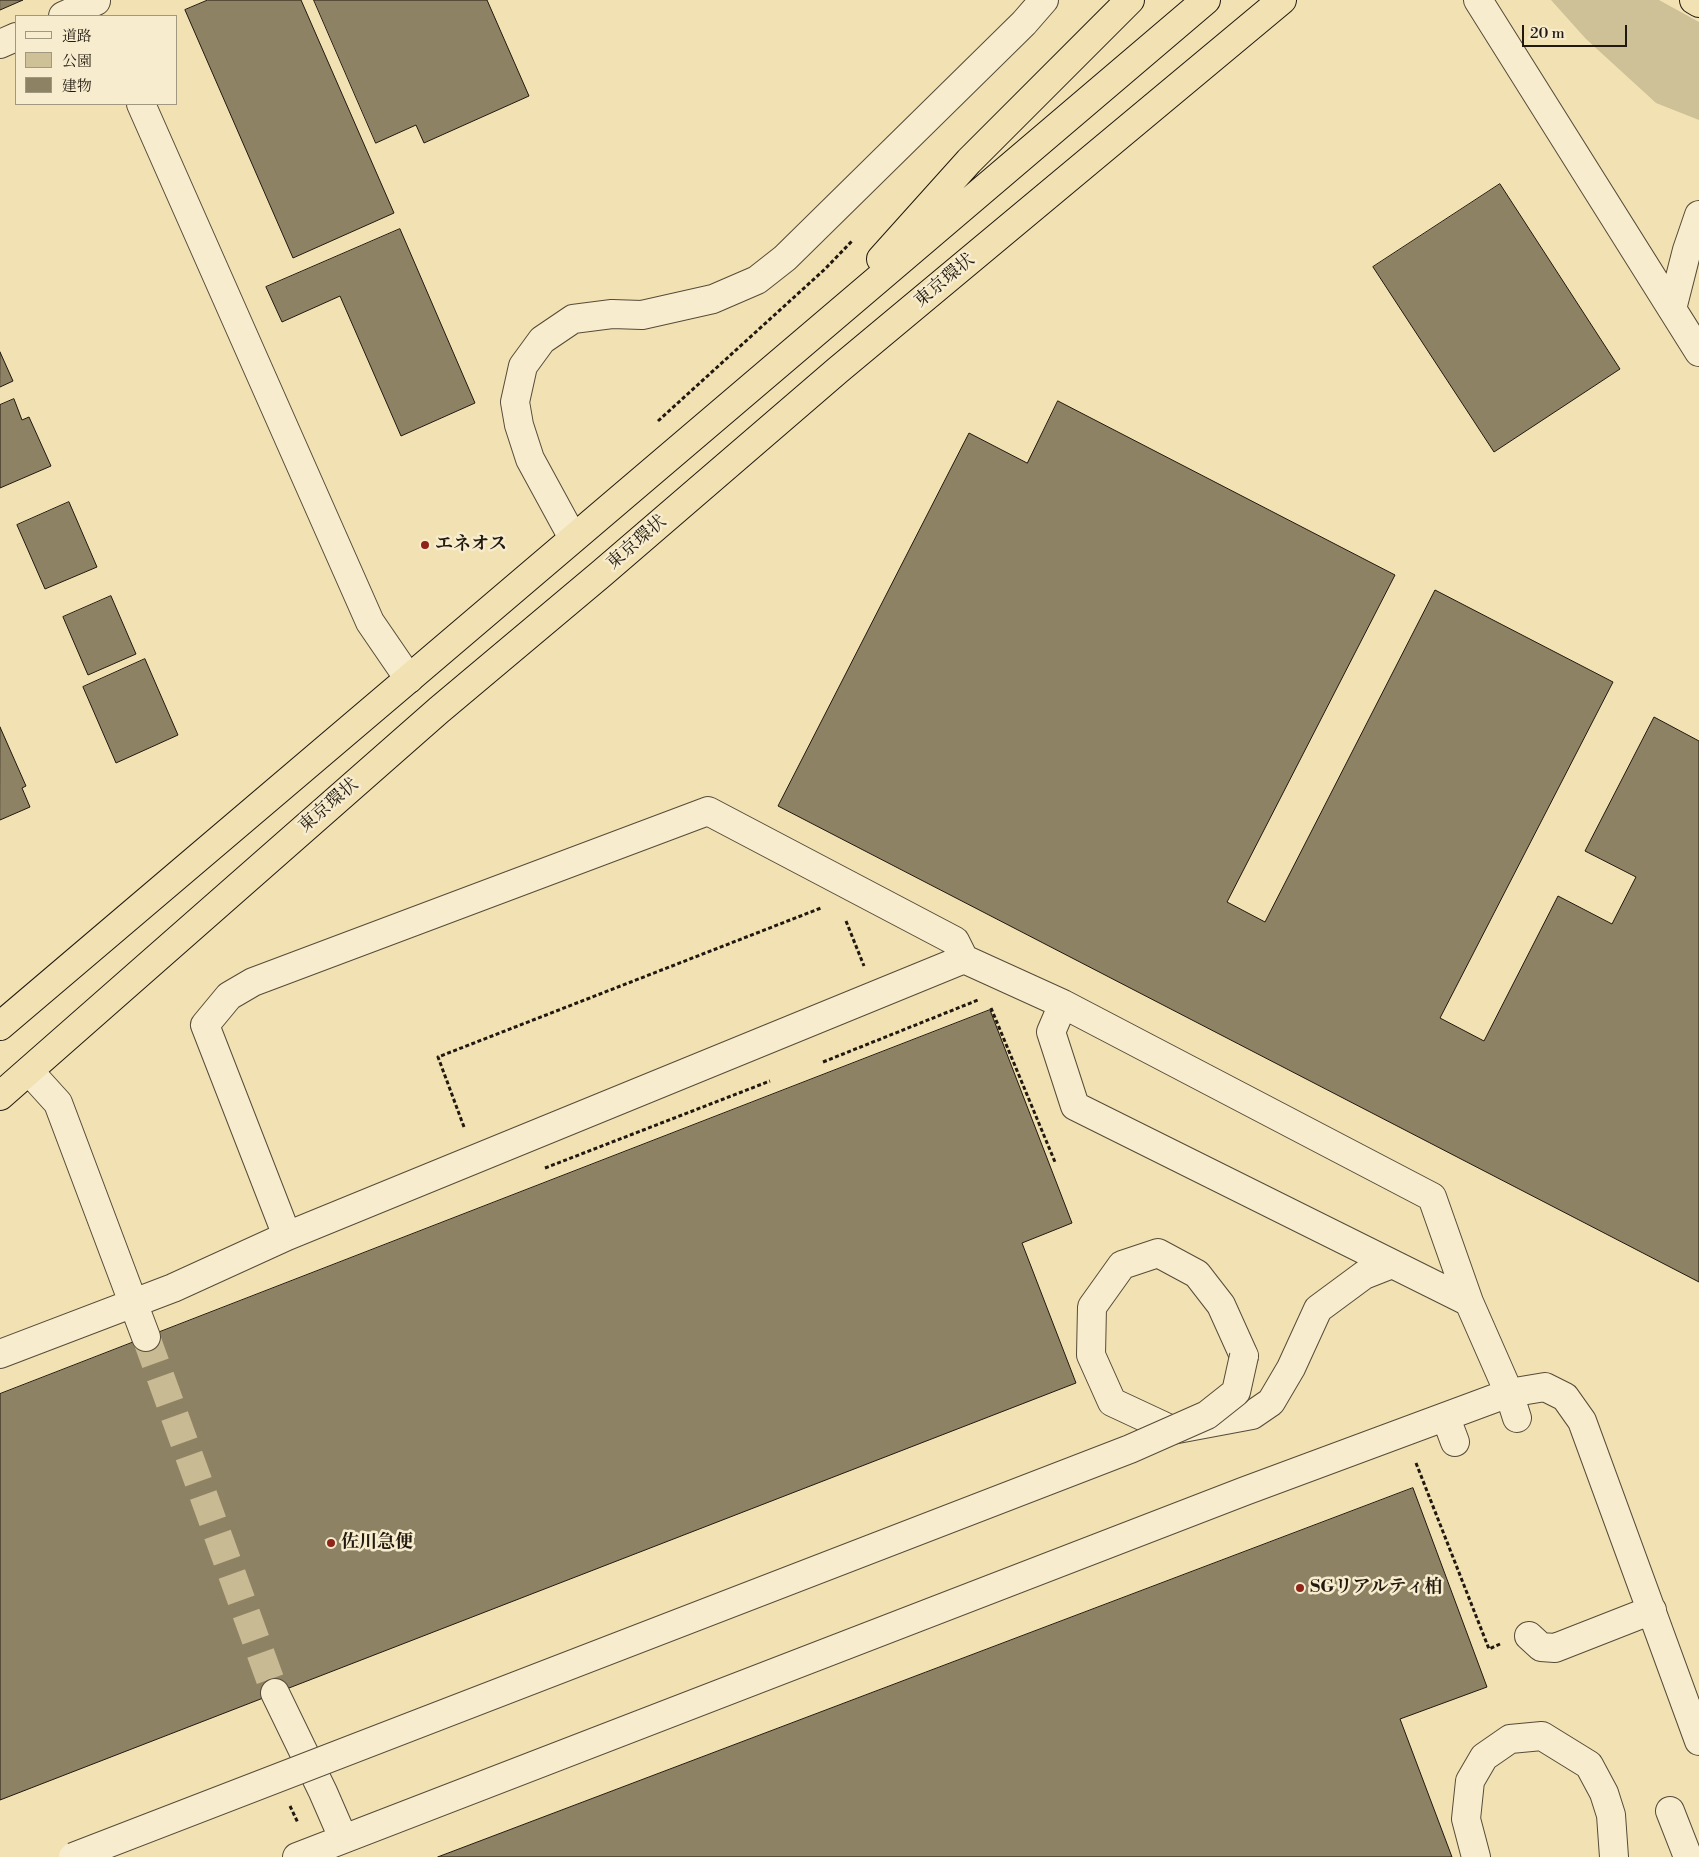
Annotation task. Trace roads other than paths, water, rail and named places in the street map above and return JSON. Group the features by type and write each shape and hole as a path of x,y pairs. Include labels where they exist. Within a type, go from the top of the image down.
{"highway":[{"path":"812,337 969,161 1130,0"},
{"path":"0,1026 1206,0"},
{"name":"東京環状","path":"0,1096 438,710 601,574 838,370 1282,0"},
{"path":"1694,0 1699,3"}],"street":[{"path":"573,538 530,459 514,402 523,366 542,340 573,319 612,314 642,315 713,299 757,280 786,258 1024,23 1044,0"},
{"path":"1478,0 1699,352"},
{"path":"66,15 98,6"},
{"path":"0,44 15,37"},
{"path":"141,105 370,622 408,679"},
{"path":"1672,309 1699,215"},
{"path":"287,1236 206,1024 229,996 253,982 708,811 955,941 964,959 1062,1004 1432,1198 1469,1302 1509,1393 1517,1418"},
{"path":"0,1354 173,1288 287,1236 964,959"},
{"path":"1062,1004 1051,1032 1075,1106 1469,1302"},
{"path":"29,1072 58,1103 146,1337"},
{"path":"73,1857 1130,1449 1207,1415 1236,1392 1244,1356 1221,1305 1197,1274 1158,1253 1122,1265 1092,1307 1091,1355 1112,1402 1172,1430 1252,1415 1271,1402 1291,1368 1318,1309 1364,1275 1392,1264"},
{"path":"297,1857 1245,1491 1451,1430 1509,1393 1545,1387 1565,1397 1582,1421 1699,1741"},
{"path":"1530,1636 1541,1647 1555,1648 1652,1610"},
{"path":"275,1693 343,1838"},
{"path":"1476,1857 1466,1819 1470,1781 1484,1757 1510,1739 1542,1736 1589,1766 1604,1792 1611,1815 1614,1857"},
{"path":"1670,1811 1688,1857"}],"tunnel":[{"path":"146,1337 275,1693"}],"place":[{"name":"エネオス","path":"425,545"},
{"name":"佐川急便","path":"331,1543"},
{"name":"SGリアルティ柏","path":"1300,1588"}]}
